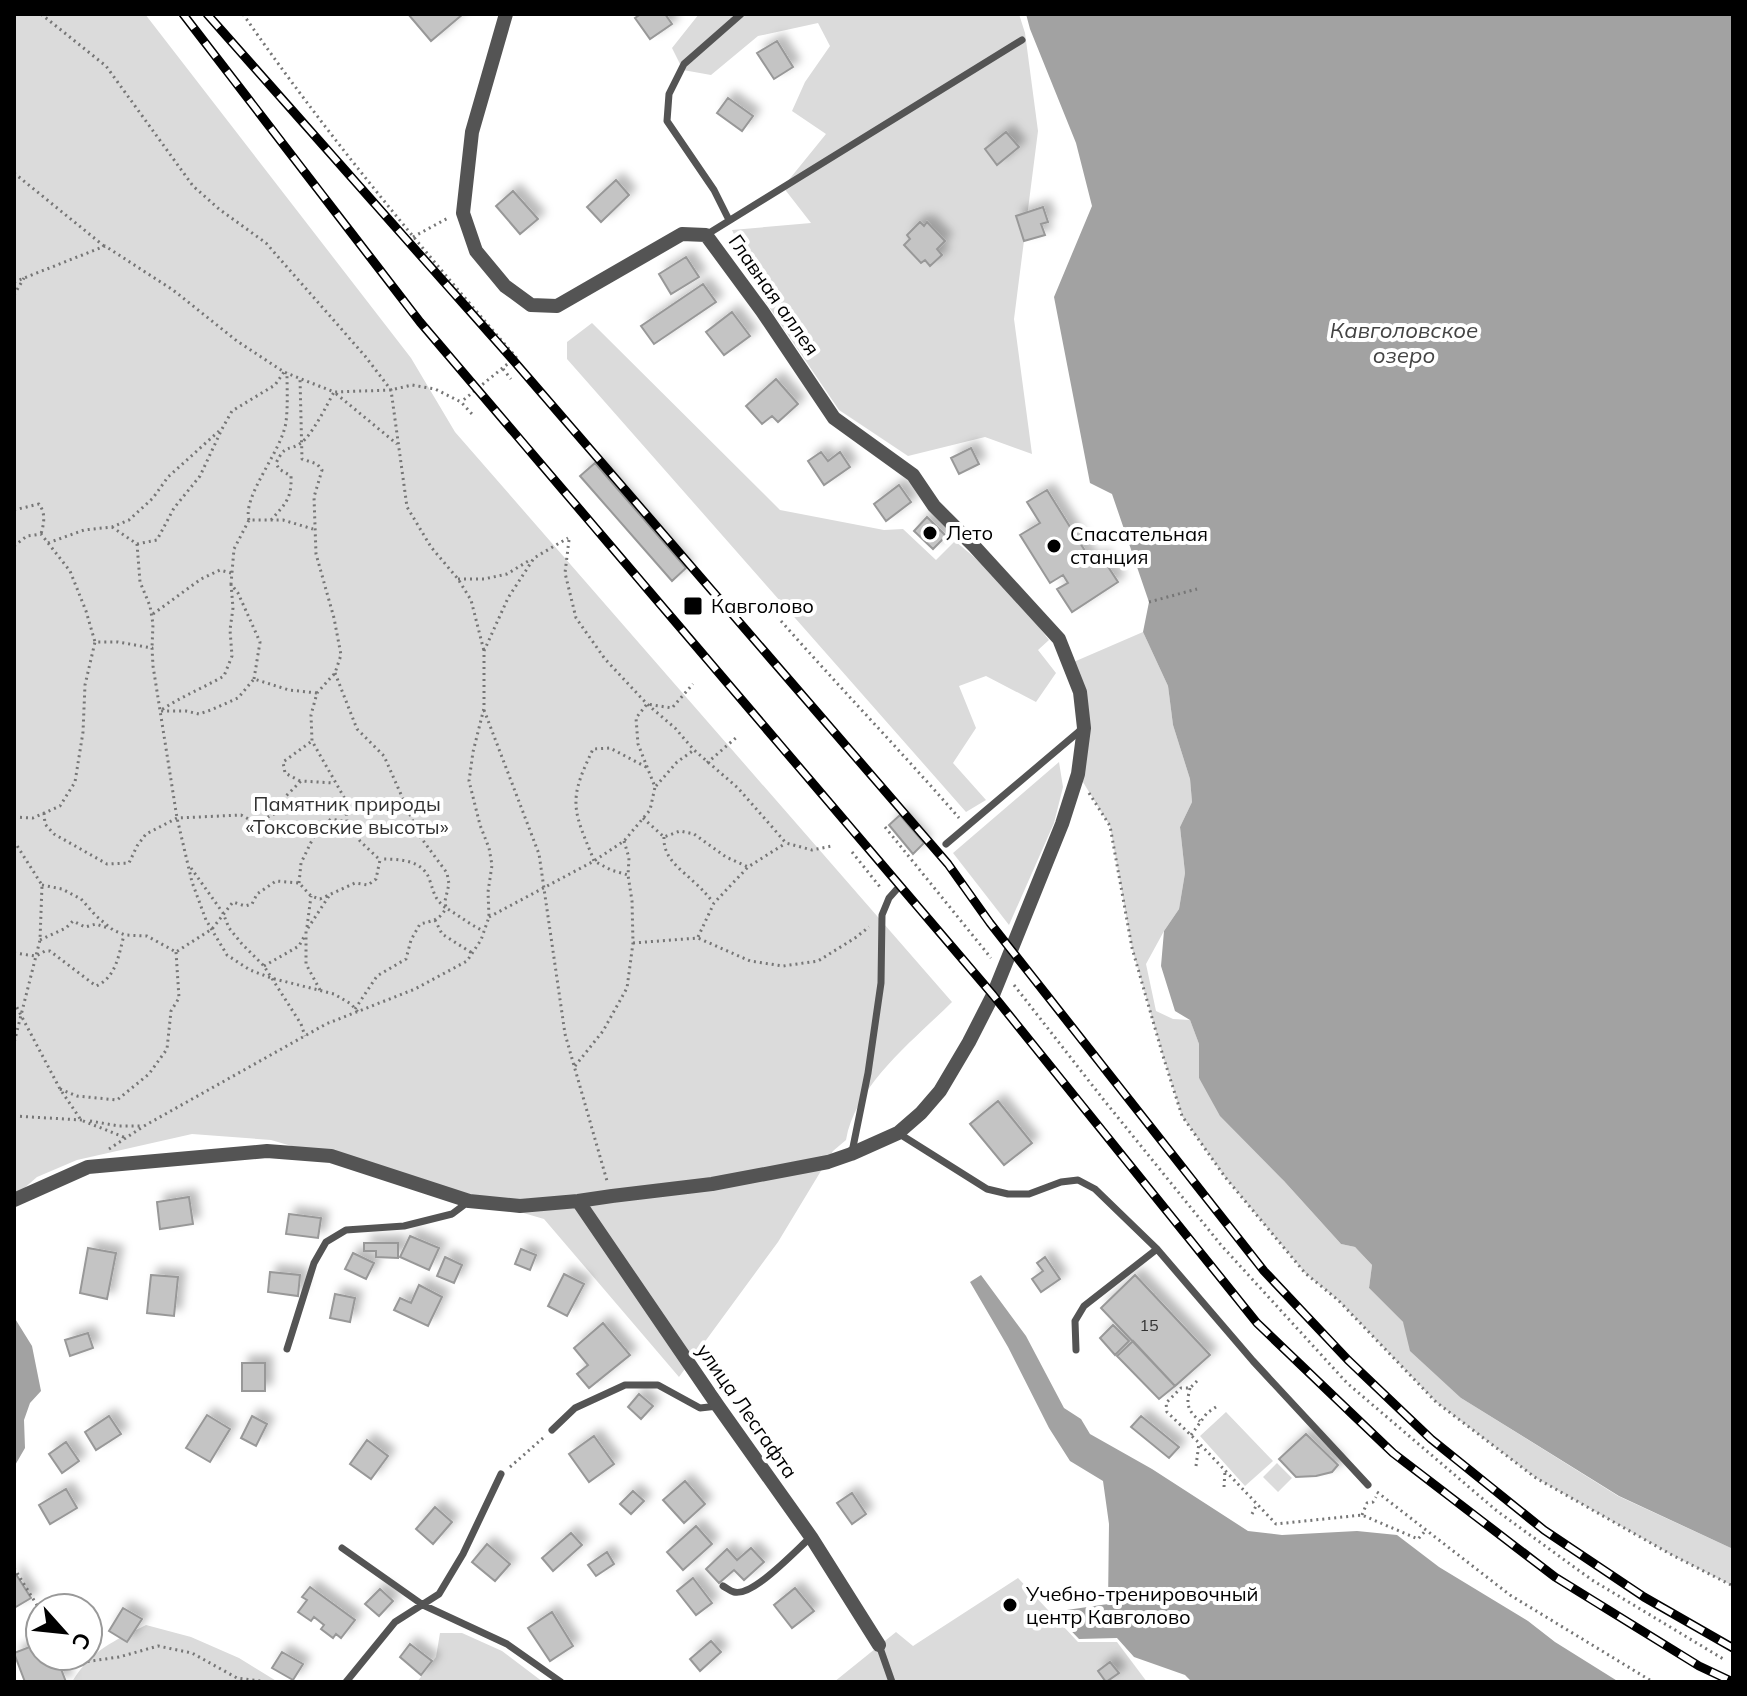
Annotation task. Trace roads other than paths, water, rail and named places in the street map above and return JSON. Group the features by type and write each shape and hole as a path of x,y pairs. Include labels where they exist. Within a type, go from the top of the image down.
{"street":[{"name":"Главная аллея","path":"14,1200 88,1167 267,1151 331,1156 469,1201 520,1206 712,1184 828,1162 898,1133 921,1113 940,1091 993,995 1057,837 1078,774 1084,728 1080,692 1059,639 934,506 913,475 834,418 706,235 682,234 557,306 531,305 505,286 476,251 463,213 472,132 506,14"},
{"name":"улица Лесгафта","path":"578,1201 811,1537 879,1645"}],"lane":[{"path":"729,220 714,190 667,121 669,94 684,64 741,14"},
{"path":"706,235 1022,40"},
{"path":"946,844 1084,728"},
{"path":"851,1154 868,1073 881,983 882,915 889,898 897,889"},
{"path":"898,1133 987,1189 1008,1194 1029,1194 1061,1182 1078,1180 1095,1189 1157,1249 1253,1361 1368,1485"},
{"path":"287,1349 314,1263 326,1242 346,1230 404,1226 452,1214 469,1201"},
{"path":"1076,1350 1075,1321 1084,1306 1157,1249"},
{"path":"552,1430 575,1408 625,1385 658,1385 700,1408 718,1406"},
{"path":"346,1682 395,1622 439,1594 463,1554 501,1474"},
{"path":"723,1586 734,1592 745,1592 811,1537"},
{"path":"342,1548 423,1605 507,1644 561,1682"},
{"path":"879,1645 892,1682"}],"water":[{"name":"Кавголовское озеро","path":"1026,14 1733,14 1733,1549 1619,1496 1461,1398 1410,1351 1403,1322 1369,1288 1372,1265 1355,1247 1341,1244 1220,1116 1199,1078 1199,1044 1190,1020 1175,1011 1161,966 1164,931 1179,909 1185,873 1180,827 1192,802 1190,779 1173,725 1168,686 1143,632 1149,602 1112,494 1090,483 1054,297 1092,206 1076,143"},
{"path":"981,1275 1026,1336 1064,1408 1081,1419 1090,1434 1152,1469 1248,1531 1282,1535 1357,1531 1397,1535 1439,1567 1528,1621 1555,1642 1619,1682 1192,1682 1185,1675 1134,1657 1117,1638 1079,1639 1053,1612 1108,1604 1109,1524 1103,1481 1070,1461 1049,1428 1008,1347 970,1282"},
{"path":"14,1317 32,1346 41,1391 30,1403 24,1420 25,1448 14,1467"}],"railway":[{"path":"183,14 420,322 993,995 1257,1323 1393,1453 1555,1577 1699,1666 1733,1682"},
{"path":"207,14 513,360 948,864 990,923 1264,1271 1348,1360 1431,1439 1544,1530 1644,1597 1733,1648"}],"place":[{"name":"Лето","path":"930,533"},
{"name":"Спасательная станция","path":"1054,546"},
{"name":"Кавголово","path":"693,606"},
{"name":"Учебно-тренировочный центр Кавголово","path":"1010,1605"}],"park label":[{"name":"Памятник природы «Токсовские высоты»","path":"347,816"}]}
